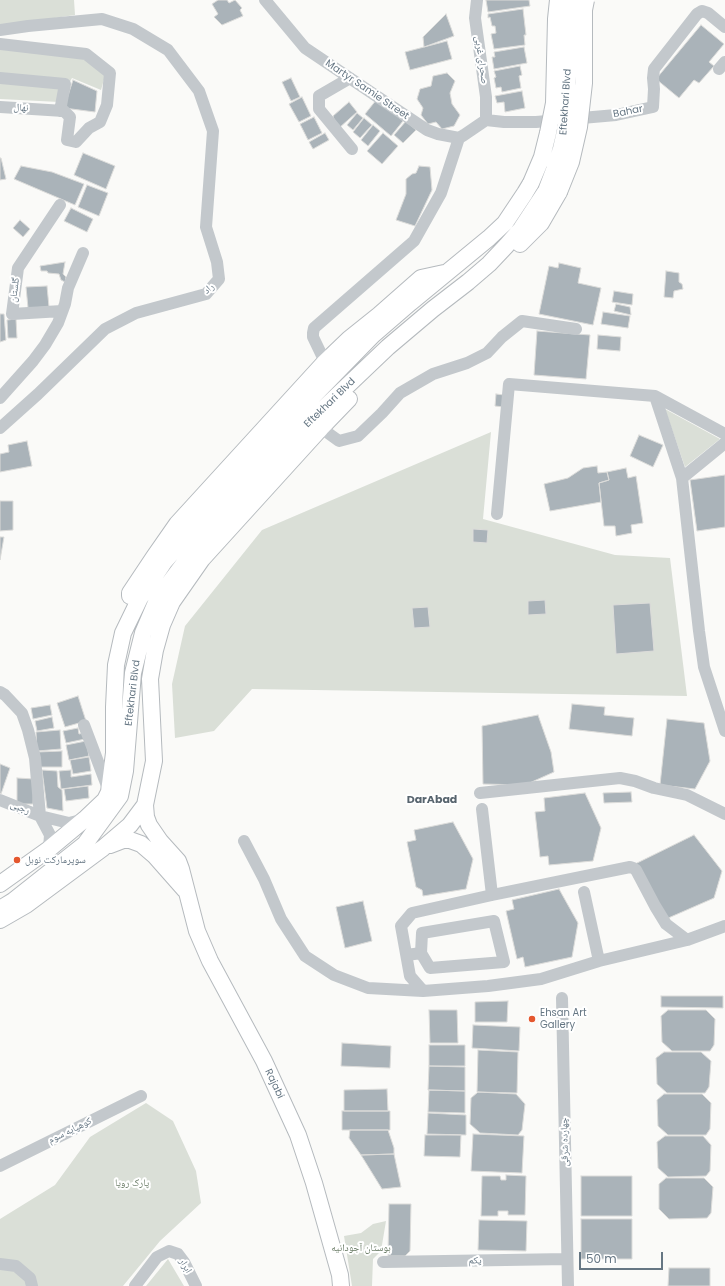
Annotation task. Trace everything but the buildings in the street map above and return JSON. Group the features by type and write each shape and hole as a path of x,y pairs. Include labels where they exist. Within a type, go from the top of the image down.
{"main road":[{"name":"Eftekhari Blvd","path":"109,792 114,753 116,665 123,633 140,598 164,562 289,421 373,335 489,238 504,223 525,193 542,157 554,103 556,19 558,0"},
{"name":"Eftekhari Blvd","path":"552,192 566,126 571,0"},
{"path":"0,909 13,901 85,844 120,796 125,771 134,673 143,633 158,598 194,550 229,507 268,464 388,346 489,264 518,247 541,223 552,192 571,162 579,127 584,83 584,10 586,0"},
{"path":"123,633 130,593 177,524 325,362 421,278 446,273"},
{"path":"0,920 26,905 103,848 130,825 145,805 154,761 150,679 155,650 162,626 172,602 202,559 339,409 402,347 441,315 468,282"},
{"path":"410,303 417,304 421,311 422,318"},
{"path":"0,884 49,849 85,819 105,800 109,792"},
{"name":"Rajabi","path":"145,805 146,817 149,825 160,841 178,861 197,931 210,961 264,1061 298,1135 314,1183 340,1275 341,1286"},
{"name":"Rajabi","path":"103,848 123,840 130,840 141,844 155,856 186,891"}],"street":[{"name":"Martyr Samie Street","path":"265,0 305,48 427,130 438,134 459,138"},
{"name":"صحرای غربی","path":"477,0 475,18 486,97 486,120"},
{"name":"Bahar","path":"486,120 504,122 536,122 616,115 653,107 654,69 698,14 702,11 725,26"},
{"name":"راد","path":"0,428 38,394 105,329 136,313 206,294 219,279 217,262 206,227 213,131 199,92 168,50 133,29 102,19 28,26"},
{"path":"0,30 28,26"},
{"path":"28,26 18,32 18,38 29,48"},
{"path":"0,44 86,54 110,73 107,105 100,122 89,128 76,142 67,140 70,117 64,111 60,111 65,84 0,78"},
{"path":"350,78 320,96 318,109 352,149"},
{"name":"نهال","path":"0,107 60,111"},
{"path":"325,362 313,337 314,328 414,241 441,193 459,138 486,120"},
{"name":"گلستان","path":"60,205 18,268 12,314 62,311"},
{"path":"0,398 46,345 58,323 68,288 84,253"},
{"path":"321,428 339,441 358,436 400,393 433,374 467,363 487,353 502,337 522,321 576,329"},
{"path":"497,514 509,384 655,396 725,434"},
{"path":"655,396 682,478 704,667 725,731"},
{"path":"682,478 725,443"},
{"path":"0,692 5,695 22,713 28,730 35,758 40,816 50,835 49,849"},
{"path":"84,725 109,792"},
{"path":"480,793 620,778 635,781 654,788 687,795 725,814"},
{"name":"رجبی","path":"0,800 40,816 69,823 85,819"},
{"path":"482,809 492,895"},
{"path":"244,841 264,879 281,919 305,956 334,975 368,988 423,992 541,979 599,961 687,940 725,926"},
{"path":"423,992 410,976 401,926 412,913 630,867 633,868 666,924 687,940"},
{"path":"584,892 599,961"},
{"path":"494,921 504,962 430,968 421,953 422,933 494,921"},
{"path":"407,956 421,953"},
{"name":"چهارده شرقی","path":"562,998 568,1286"},
{"name":"کوهپایه سوم","path":"0,1166 140,1096"},
{"path":"135,1286 157,1257 169,1251 178,1254 184,1262 196,1286"},
{"name":"یکم","path":"383,1262 567,1259"},
{"path":"0,1264 16,1266 30,1278 32,1286"}],"green space":[{"path":"0,0 74,0 75,15 0,26"},
{"path":"0,47 88,59 105,76 101,90 72,78 59,102 0,99"},
{"path":"665,409 720,439 685,467"},
{"path":"491,432 483,519 615,555 670,558 687,696 252,689 214,731 175,738 172,684 185,626 262,530"},
{"name":"پارک رویا","path":"146,1103 173,1121 196,1171 201,1203 160,1241 123,1286 0,1286 0,1219 55,1185 90,1137"},
{"name":"بوستان آجودانیه","path":"386,1221 381,1251 373,1259 372,1286 352,1286 344,1236 361,1233 373,1224"},
{"path":"168,1259 184,1286 146,1286"}],"place":[{"name":"سوپرمارکت نوبل","path":"17,860"},
{"name":"Ehsan Art Gallery","path":"532,1019"}],"district":[{"name":"DarAbad","path":"432,800"}]}
